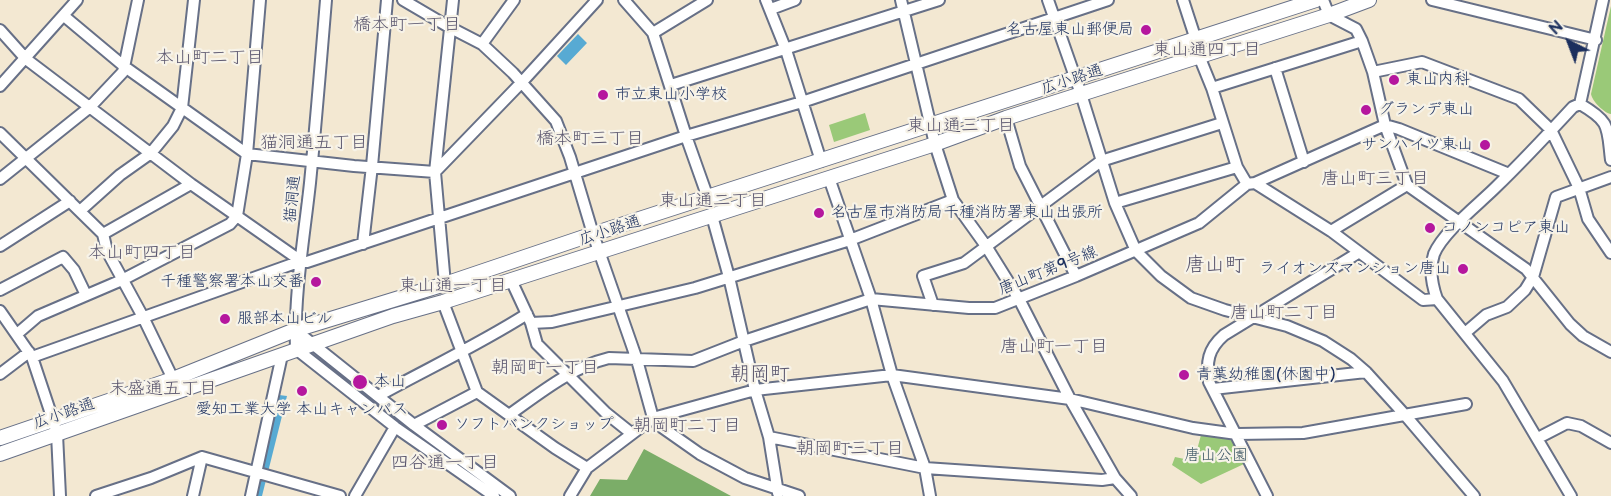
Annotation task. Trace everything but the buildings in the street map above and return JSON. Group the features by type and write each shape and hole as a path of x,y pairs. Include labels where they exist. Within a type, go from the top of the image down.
{"main road":[{"name":"広小路通","path":"0,454 55,427 295,330 445,284 1316,0"},
{"name":"広小路通","path":"0,438 55,427 282,355 393,316 935,144 1006,118 1329,15 1369,0"}],"street":[{"path":"0,86 77,0"},
{"path":"0,179 90,107 126,67 138,0"},
{"path":"81,210 120,175 150,153 173,126 182,108 194,0"},
{"path":"16,334 38,316 122,280 230,224 237,216 247,154 260,0"},
{"name":"猫洞通","path":"296,349 295,330 326,0"},
{"path":"363,244 387,0"},
{"path":"403,0 482,44 522,82 556,121 563,135 593,234 637,360 653,418 663,428 700,454 745,478 778,492 799,496"},
{"path":"445,284 435,172 453,0"},
{"path":"482,44 514,0"},
{"path":"435,172 597,0"},
{"path":"624,0 653,33 708,198"},
{"path":"653,33 707,0"},
{"path":"795,0 769,5 786,50 821,161"},
{"path":"671,85 786,50 902,5 939,0"},
{"path":"1048,0 1081,94 1115,203 1136,251 1161,276 1191,298 1287,326 1323,341 1351,359 1405,415 1474,496"},
{"path":"0,30 26,59 191,184 301,261 307,262 686,136 916,65 1108,0"},
{"path":"1183,0 1199,56 1212,88 1237,167 1251,184 1331,231 1423,300 1437,299"},
{"path":"1323,0 1329,15 1356,29 1362,41 1373,72 1385,125 1407,185 1459,224 1526,269 1570,324 1583,336 1611,352"},
{"path":"1432,0 1596,40"},
{"path":"1580,104 1604,0"},
{"path":"902,5 935,144 953,200 986,246 1019,299 1070,399 1115,478 1131,496"},
{"path":"64,16 126,67 247,154 435,172"},
{"path":"1212,88 1362,41"},
{"path":"1373,72 1422,62 1519,99 1551,130 1579,188 1588,219 1607,239 1611,253"},
{"path":"1275,68 1304,162"},
{"path":"1571,496 1503,381 1437,299 1432,276 1434,256 1446,235 1573,107 1580,104"},
{"path":"1580,104 1605,121 1611,160"},
{"path":"1006,118 1020,166 1076,276"},
{"path":"933,305 923,276 964,263 1101,161 1222,123"},
{"path":"1385,125 1509,174"},
{"name":"唐山町第9号線","path":"509,415 567,375 596,361 609,358 693,361 744,340 871,299 995,308 1199,223 1251,184 1385,125"},
{"path":"0,133 103,234 107,251 173,379"},
{"path":"1115,203 1237,167"},
{"path":"1465,333 1486,315 1507,307 1525,290 1533,277 1556,197 1611,177"},
{"path":"829,178 871,299 892,375 925,468 930,496"},
{"path":"103,234 191,184"},
{"path":"1331,231 1407,185"},
{"path":"378,396 461,350 529,318 552,322 695,288 850,240 953,200"},
{"path":"0,246 70,201"},
{"path":"712,216 729,277 755,390 769,437 778,492"},
{"path":"1267,496 1209,382 1206,364 1213,348 1224,335 1358,253"},
{"path":"0,290 63,257 74,270 86,295"},
{"path":"0,374 31,354 301,261"},
{"path":"511,280 529,318 537,344 606,413 631,433"},
{"path":"443,302 477,392 587,468"},
{"path":"1,316 31,354 55,427 60,496"},
{"path":"295,330 414,425 510,496"},
{"path":"296,349 394,427 490,495"},
{"path":"251,496 282,355"},
{"path":"1213,389 1366,372"},
{"path":"570,496 587,468 653,418 755,390 892,375 1070,399 1193,428 1237,435 1303,433 1466,404"},
{"path":"414,425 477,392"},
{"path":"1538,438 1567,423 1581,426 1611,443"},
{"path":"355,496 394,427"},
{"path":"769,437 925,468 1102,480 1115,478"},
{"path":"193,496 202,457"},
{"path":"96,496 151,478 202,457 340,496"}],"green space":[{"path":"1611,6 1611,114 1599,106 1591,94"},
{"path":"865,113 870,130 834,142 829,125"},
{"name":"唐山公園","path":"1201,435 1232,439 1244,464 1201,484 1172,465 1175,457 1194,461"},
{"path":"644,449 731,496 590,496 600,479 627,480"}],"water":[{"path":"578,34 587,43 566,65 557,56"},
{"path":"279,395 287,396 262,496 254,496"}],"place":[{"name":"名古屋東山郵便局","path":"1146,30"},
{"name":"東山内科","path":"1394,80"},
{"name":"市立東山小学校","path":"603,95"},
{"name":"グランデ東山","path":"1366,110"},
{"name":"サンハイツ東山","path":"1485,145"},
{"name":"名古屋市消防局千種消防署東山出張所","path":"819,213"},
{"name":"コノンコピア東山","path":"1430,228"},
{"name":"ライオンズマンション唐山","path":"1463,269"},
{"name":"千種警察署本山交番","path":"316,282"},
{"name":"服部本山ビル","path":"225,319"},
{"name":"青葉幼稚園(休園中)","path":"1184,375"},
{"name":"本山","path":"360,382"},
{"name":"愛知工業大学 本山キャンパス","path":"302,391"},
{"name":"ソフトバンクショップ","path":"442,425"}],"district":[{"name":"橋本町一丁目","path":"407,25"},
{"name":"東山通四丁目","path":"1207,50"},
{"name":"本山町二丁目","path":"210,58"},
{"name":"東山通三丁目","path":"961,126"},
{"name":"橋本町三丁目","path":"590,139"},
{"name":"猫洞通五丁目","path":"314,143"},
{"name":"唐山町三丁目","path":"1375,179"},
{"name":"東山通二丁目","path":"713,201"},
{"name":"本山町四丁目","path":"142,253"},
{"name":"唐山町","path":"1215,266"},
{"name":"東山通一丁目","path":"453,286"},
{"name":"唐山町二丁目","path":"1284,313"},
{"name":"唐山町一丁目","path":"1054,347"},
{"name":"朝岡町一丁目","path":"545,368"},
{"name":"朝岡町","path":"760,375"},
{"name":"末盛通五丁目","path":"163,389"},
{"name":"朝岡町二丁目","path":"687,426"},
{"name":"朝岡町三丁目","path":"850,449"},
{"name":"四谷通一丁目","path":"445,463"}]}
